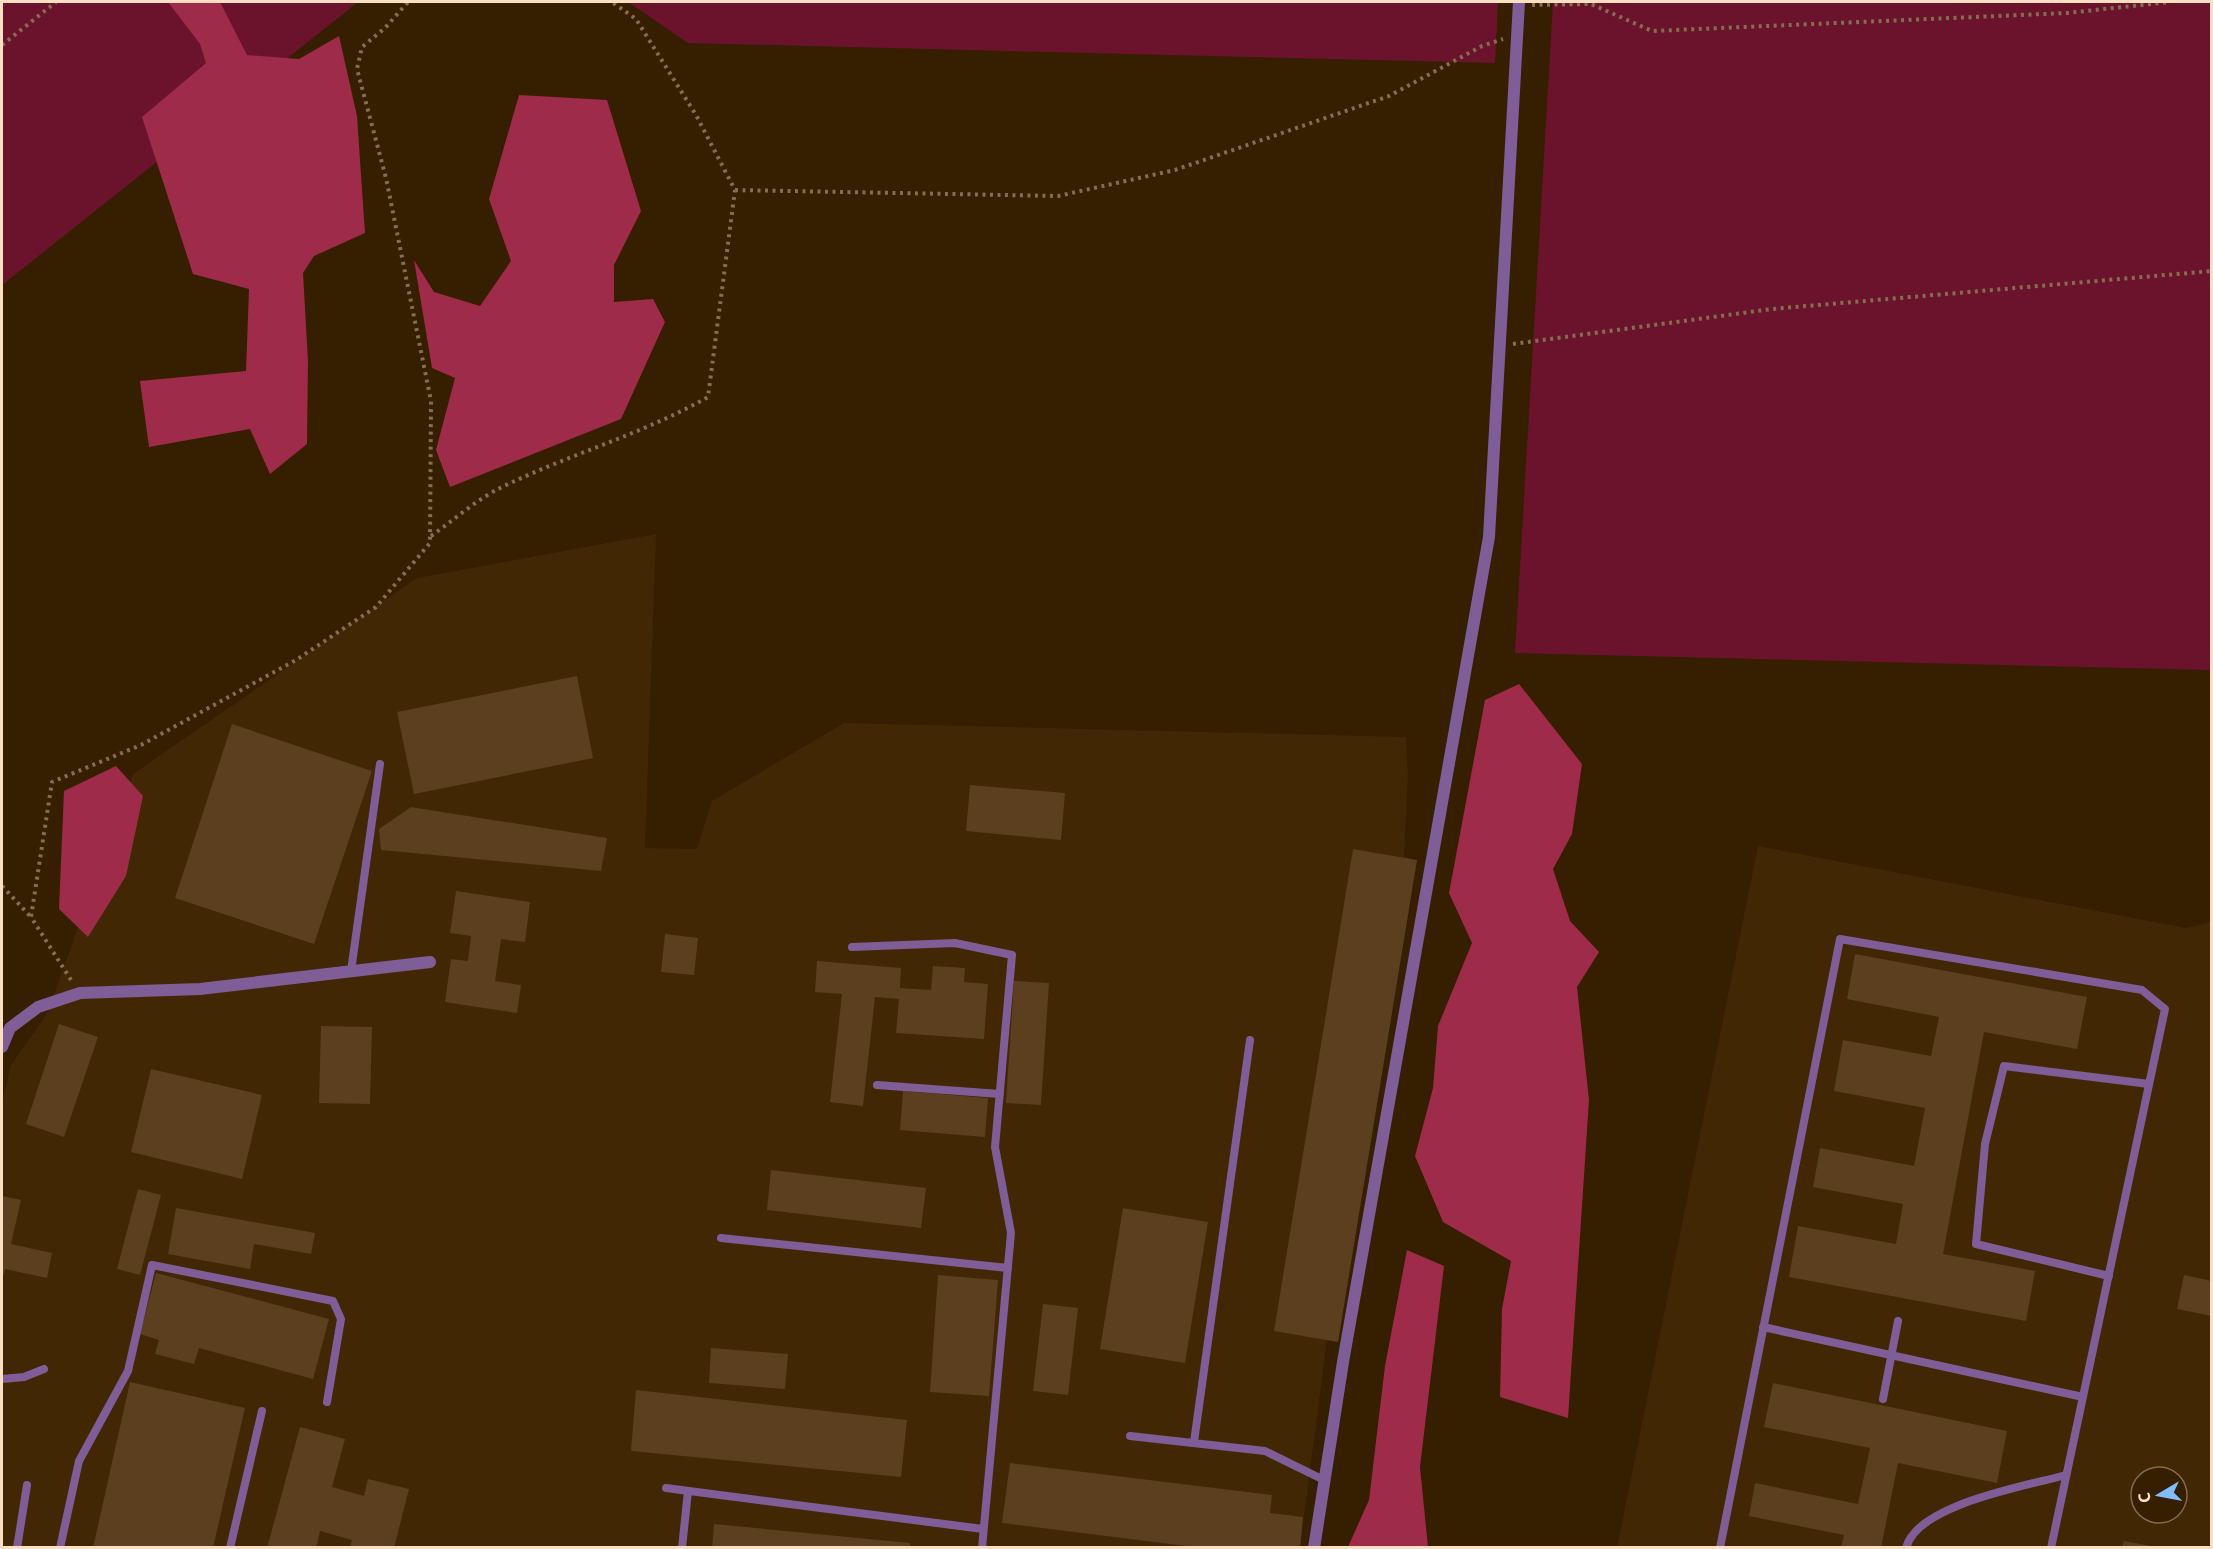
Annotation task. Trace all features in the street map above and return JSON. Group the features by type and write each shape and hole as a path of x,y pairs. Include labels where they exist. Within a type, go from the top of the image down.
{"street":[{"path":"1314,1548 1343,1362 1489,537 1519,3"},
{"path":"2,1047 10,1028 38,1007 80,993 200,989 430,962"}],"lane":[{"path":"351,971 380,764"},
{"path":"1720,1548 1840,939 2142,990 2165,1009 2051,1548"},
{"path":"852,947 955,943 1012,956 995,1147 1011,1233 982,1548"},
{"path":"1194,1442 1250,1040"},
{"path":"2109,1276 1976,1244 1985,1144 2004,1066 2149,1084"},
{"path":"877,1085 1000,1094"},
{"path":"721,1238 1008,1268"},
{"path":"60,1548 79,1461 128,1371 152,1265 333,1301 341,1319 327,1402"},
{"path":"1883,1399 1898,1321"},
{"path":"1763,1327 2083,1397"},
{"path":"2,1378 24,1377 44,1369"},
{"path":"230,1548 262,1411"},
{"path":"1130,1436 1264,1451 1326,1481"},
{"path":"1906,1548 1909,1536 1944,1510 2066,1475"},
{"path":"17,1548 27,1485"},
{"path":"666,1488 983,1529"},
{"path":"682,1548 688,1491"}],"path":[{"path":"2,45 56,2"},
{"path":"31,917 52,782 141,745 296,660 376,607 430,543 431,401 386,178 357,69 362,47 385,28 408,2"},
{"path":"430,537 500,488 595,446 667,420 708,397 735,190 696,115 636,20 612,2"},
{"path":"1519,3 1591,4 1652,31 2067,13 2170,2"},
{"path":"735,190 1058,196 1175,170 1389,96 1482,46 1518,33"},
{"path":"1500,345 1772,309 2211,271"},
{"path":"2,886 31,917 80,993"}],"shaded area":[{"path":"2,2 358,2 2,285"},
{"path":"168,2 220,2 247,55 299,59 339,36 357,116 365,233 314,256 303,273 308,361 307,444 270,474 250,429 149,447 140,381 246,371 249,289 193,274 142,117 206,63 200,44"},
{"path":"628,2 1498,2 1495,63 688,43"},
{"path":"1553,2 2211,2 2211,670 1515,653"},
{"path":"519,95 607,100 641,211 614,265 614,302 653,299 665,322 621,419 450,487 436,450 455,378 432,368 414,260 434,292 480,306 511,261 489,199"},
{"path":"656,534 645,848 697,849 712,801 844,723 1406,737 1408,774 1404,857 1417,860 1338,1342 1327,1340 1300,1547 2,1548 2,1103 11,1065 47,1014 133,774 417,578"},
{"path":"1519,684 1582,764 1572,834 1553,869 1570,921 1599,952 1577,987 1589,1100 1568,1418 1500,1397 1502,1309 1511,1261 1443,1222 1415,1156 1433,1088 1438,1026 1472,943 1449,893 1485,700"},
{"path":"116,766 143,796 126,876 88,937 59,909 64,791"},
{"path":"1758,846 2186,928 2211,922 2211,1547 1617,1548"},
{"path":"1407,1250 1444,1266 1420,1467 1428,1547 1348,1547 1369,1500 1385,1366"}],"building":[{"path":"577,676 593,758 414,794 397,712"},
{"path":"232,724 372,771 314,944 175,898"},
{"path":"970,785 1065,793 1061,840 966,831"},
{"path":"411,807 607,838 601,871 381,850 379,829"},
{"path":"1353,849 1417,860 1338,1342 1274,1331"},
{"path":"456,891 530,902 525,942 501,939 495,981 521,985 517,1013 445,1002 451,959 468,961 471,936 450,933"},
{"path":"665,934 698,938 694,975 661,972"},
{"path":"1855,954 2087,997 2077,1049 1984,1032 1943,1254 2035,1271 2026,1321 1789,1277 1798,1226 1896,1244 1903,1204 1813,1187 1820,1148 1914,1166 1925,1108 1834,1091 1843,1040 1931,1056 1939,1017 1847,999"},
{"path":"817,961 901,968 900,988 931,990 933,966 965,968 964,982 988,984 984,1039 896,1033 899,999 875,997 863,1106 830,1102 842,994 815,992"},
{"path":"1014,981 1049,983 1041,1105 1006,1103"},
{"path":"59,1024 98,1037 64,1137 26,1124"},
{"path":"321,1026 372,1027 370,1104 319,1103"},
{"path":"151,1069 262,1095 242,1179 131,1152"},
{"path":"903,1091 988,1098 985,1137 900,1130"},
{"path":"771,1170 926,1188 921,1228 767,1210"},
{"path":"138,1189 161,1195 140,1275 117,1269"},
{"path":"2,1196 21,1200 11,1244 52,1253 47,1278 5,1269 2,1281"},
{"path":"176,1208 315,1233 311,1254 254,1244 250,1269 168,1254"},
{"path":"1123,1208 1208,1222 1185,1363 1100,1349"},
{"path":"156,1273 329,1319 313,1379 199,1348 194,1364 155,1354 159,1340 140,1334"},
{"path":"938,1275 998,1280 989,1396 930,1392"},
{"path":"2184,1275 2212,1281 2212,1316 2177,1309"},
{"path":"1043,1304 1078,1308 1068,1395 1033,1391"},
{"path":"711,1348 788,1354 785,1389 709,1383"},
{"path":"130,1382 245,1408 213,1548 93,1548"},
{"path":"1773,1383 2007,1431 1997,1483 1898,1463 1881,1548 1841,1548 1844,1535 1749,1516 1755,1483 1858,1504 1870,1448 1764,1427"},
{"path":"636,1390 907,1420 901,1477 631,1451"},
{"path":"300,1427 345,1439 332,1487 364,1496 368,1479 409,1489 394,1548 350,1548 352,1540 320,1531 316,1548 267,1548"},
{"path":"1010,1463 1272,1495 1270,1513 1303,1517 1300,1548 1202,1548 1002,1523"},
{"path":"714,1524 910,1543 910,1548 712,1548"},
{"path":"2124,1541 2151,1546 2151,1548 2122,1548"}]}
